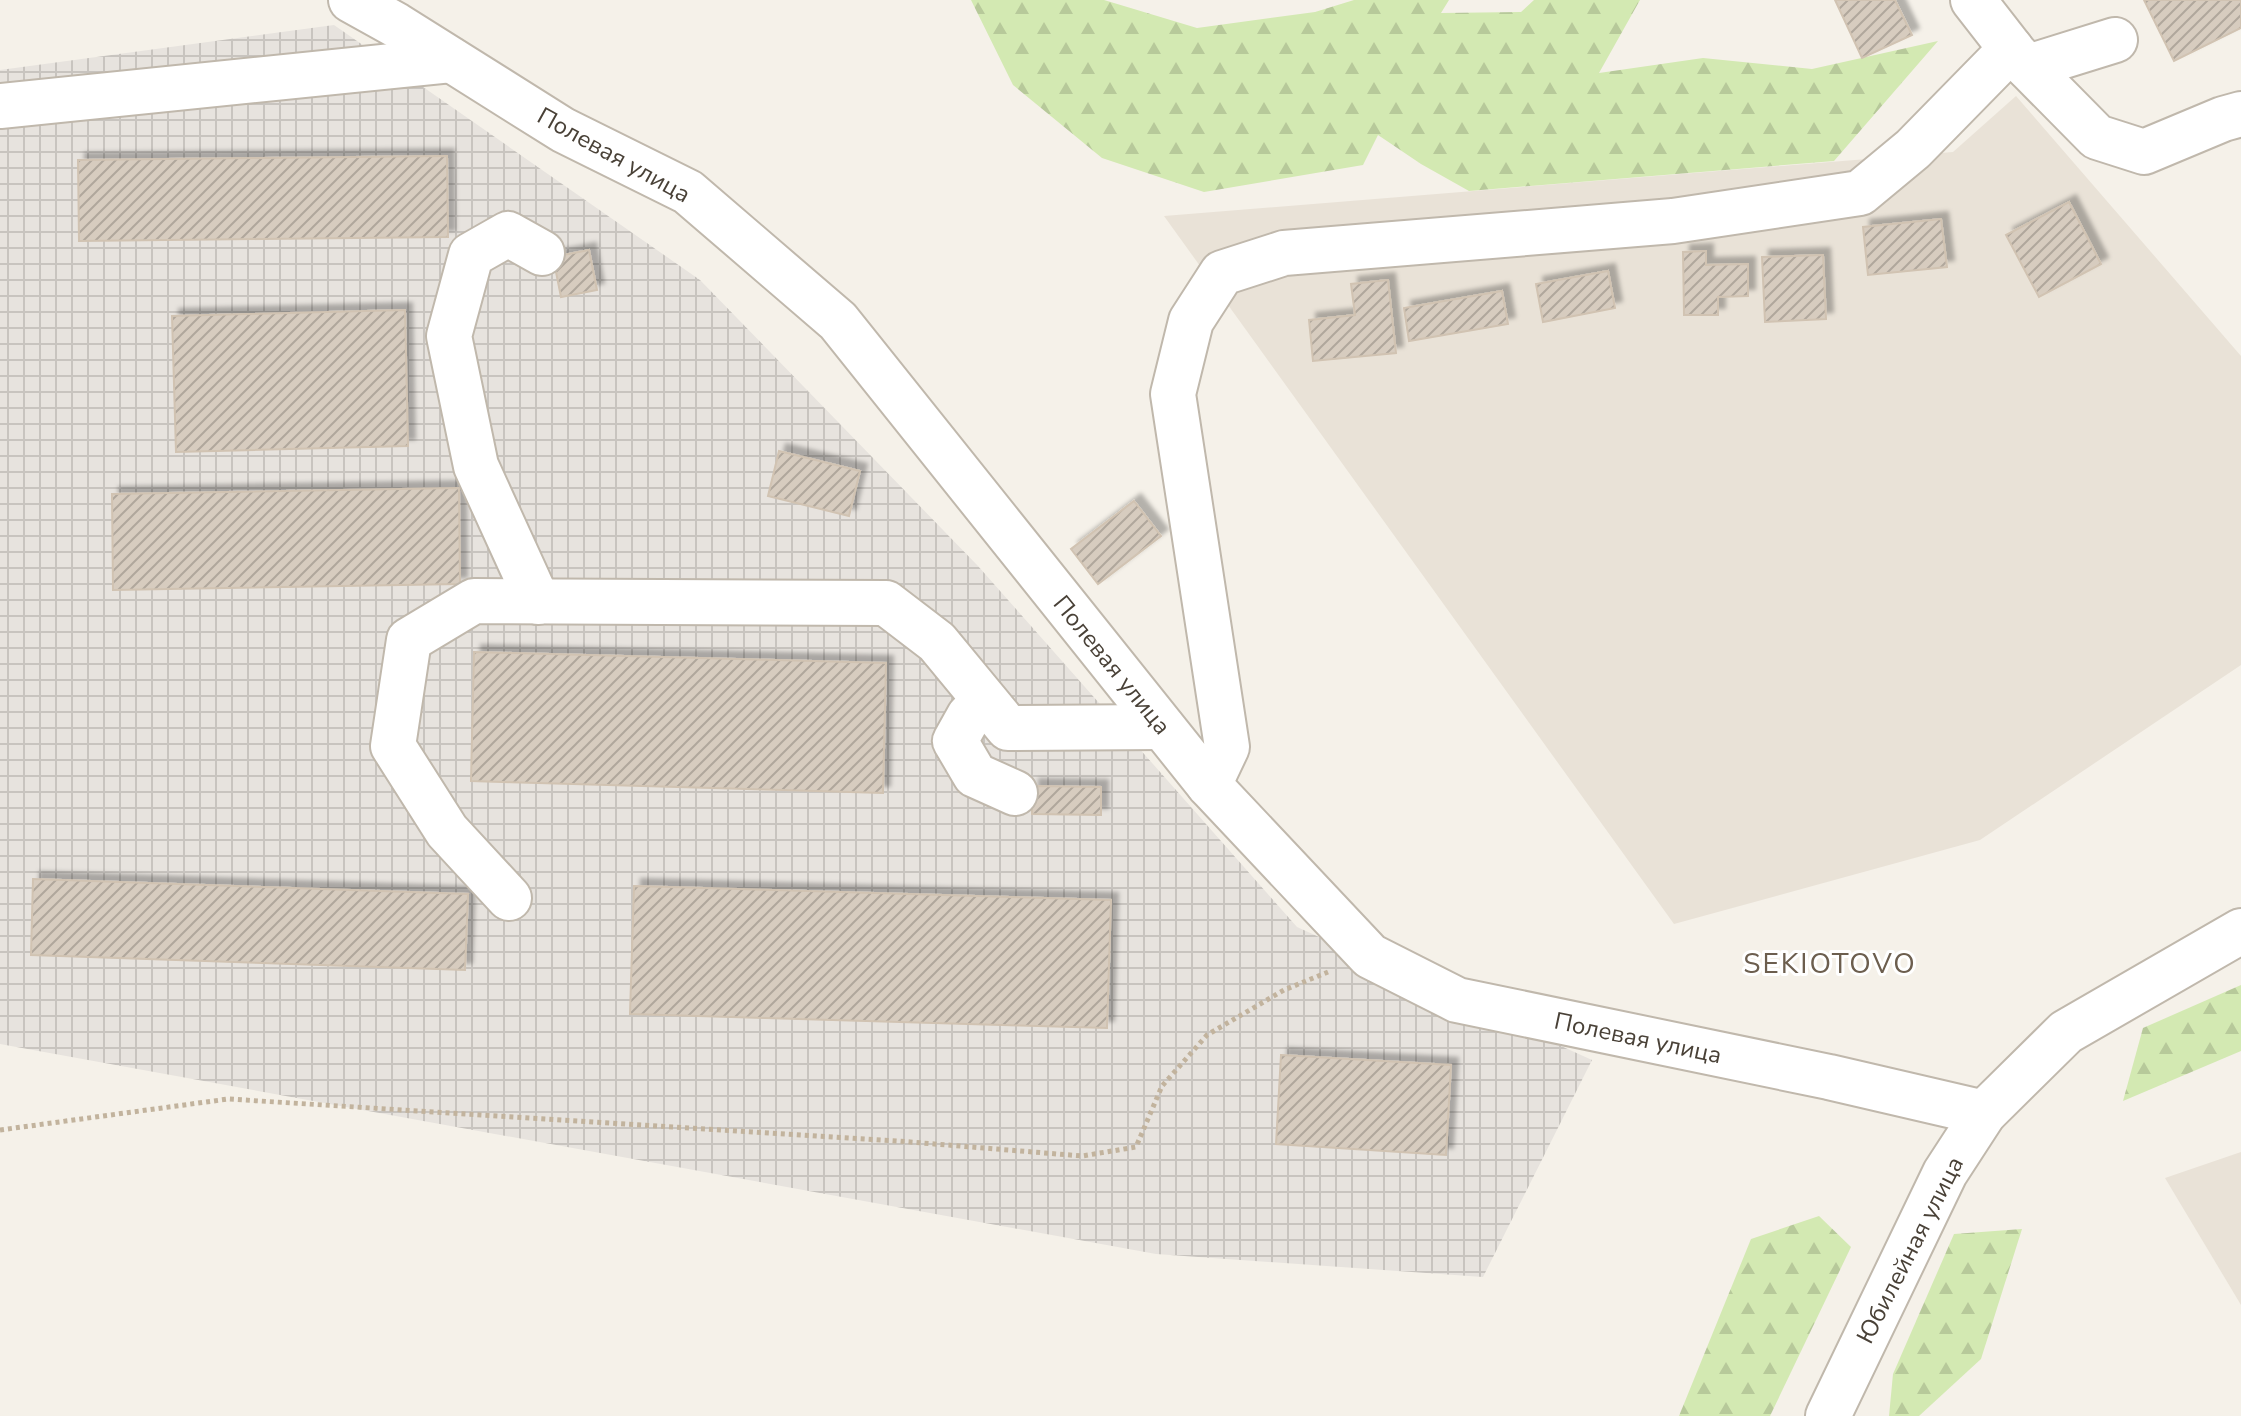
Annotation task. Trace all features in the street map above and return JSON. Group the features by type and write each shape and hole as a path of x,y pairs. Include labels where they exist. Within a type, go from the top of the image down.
{"street":[{"name":"Полевая улица","path":"351,0 563,130 688,192 838,321 1209,785 1370,956 1457,1000 1829,1077 1984,1113"},
{"path":"1973,0 2020,58 2097,137 2144,152 2241,114"},
{"path":"1209,785 1227,747 1173,394 1191,321 1222,273 1284,253 1673,221 1860,193 2020,58 2115,40"},
{"path":"0,106 451,60"},
{"path":"538,602 476,466 449,336 471,255 508,234 542,253"},
{"path":"509,898 447,831 393,746 409,640 474,601 886,603 937,642 1008,728 1162,727"},
{"path":"984,701 969,716 955,741 975,775 1015,793"},
{"name":"Юбилейная улица","path":"1828,1416 1945,1173 1984,1113 2066,1032 2241,931"}],"path":[{"path":"0,1130 228,1099 866,1139 1082,1156 1136,1147 1162,1086 1207,1035 1284,990 1370,956"}],"shaded area":[{"path":"334,25 700,280 978,566 1297,927 1592,1060 1483,1277 1156,1254 0,1044 0,70"},
{"path":"2016,96 2241,356 2241,665 1980,840 1674,924 1164,216 1953,152"},
{"path":"2241,1152 2241,1305 2165,1178"}],"green space":[{"path":"971,0 1104,0 1197,28 1315,12 1354,0 1449,0 1441,13 1521,12 1534,0 1640,0 1599,73 1703,58 1812,69 1938,41 1834,161 1469,191 1378,135 1363,165 1204,192 1102,158 1013,85"},
{"path":"2241,985 2241,1051 2123,1101 2143,1028"},
{"path":"1819,1216 1851,1247 1770,1416 1679,1416 1751,1239"},
{"path":"2022,1229 1981,1359 1919,1416 1889,1416 1893,1374 1954,1234"}],"building":[{"path":"1835,0 1895,0 1912,35 1862,58"},
{"path":"2144,0 2241,0 2241,28 2174,61"},
{"path":"447,156 448,237 79,241 78,160"},
{"path":"2069,202 2101,264 2039,297 2006,235"},
{"path":"1941,219 1947,267 1868,275 1863,227"},
{"path":"589,250 597,290 561,297 553,257"},
{"path":"1706,251 1706,265 1748,264 1748,296 1718,297 1718,315 1684,315 1683,252"},
{"path":"1823,255 1826,319 1765,322 1762,257"},
{"path":"1608,271 1615,308 1543,322 1536,284"},
{"path":"1388,280 1396,353 1313,361 1309,320 1355,315 1351,284"},
{"path":"1502,291 1508,324 1409,341 1404,308"},
{"path":"405,310 408,446 176,452 172,316"},
{"path":"779,451 860,471 849,516 768,496"},
{"path":"459,488 460,584 113,590 112,494"},
{"path":"1134,501 1161,536 1098,584 1071,549"},
{"path":"474,652 886,663 883,793 471,781"},
{"path":"1032,786 1101,787 1101,815 1032,814"},
{"path":"33,879 468,894 465,970 31,955"},
{"path":"634,886 1111,900 1107,1028 630,1014"},
{"path":"1281,1055 1451,1065 1446,1155 1276,1144"}],"district":[{"name":"SEKIOTOVO","path":"1830,964"}]}
